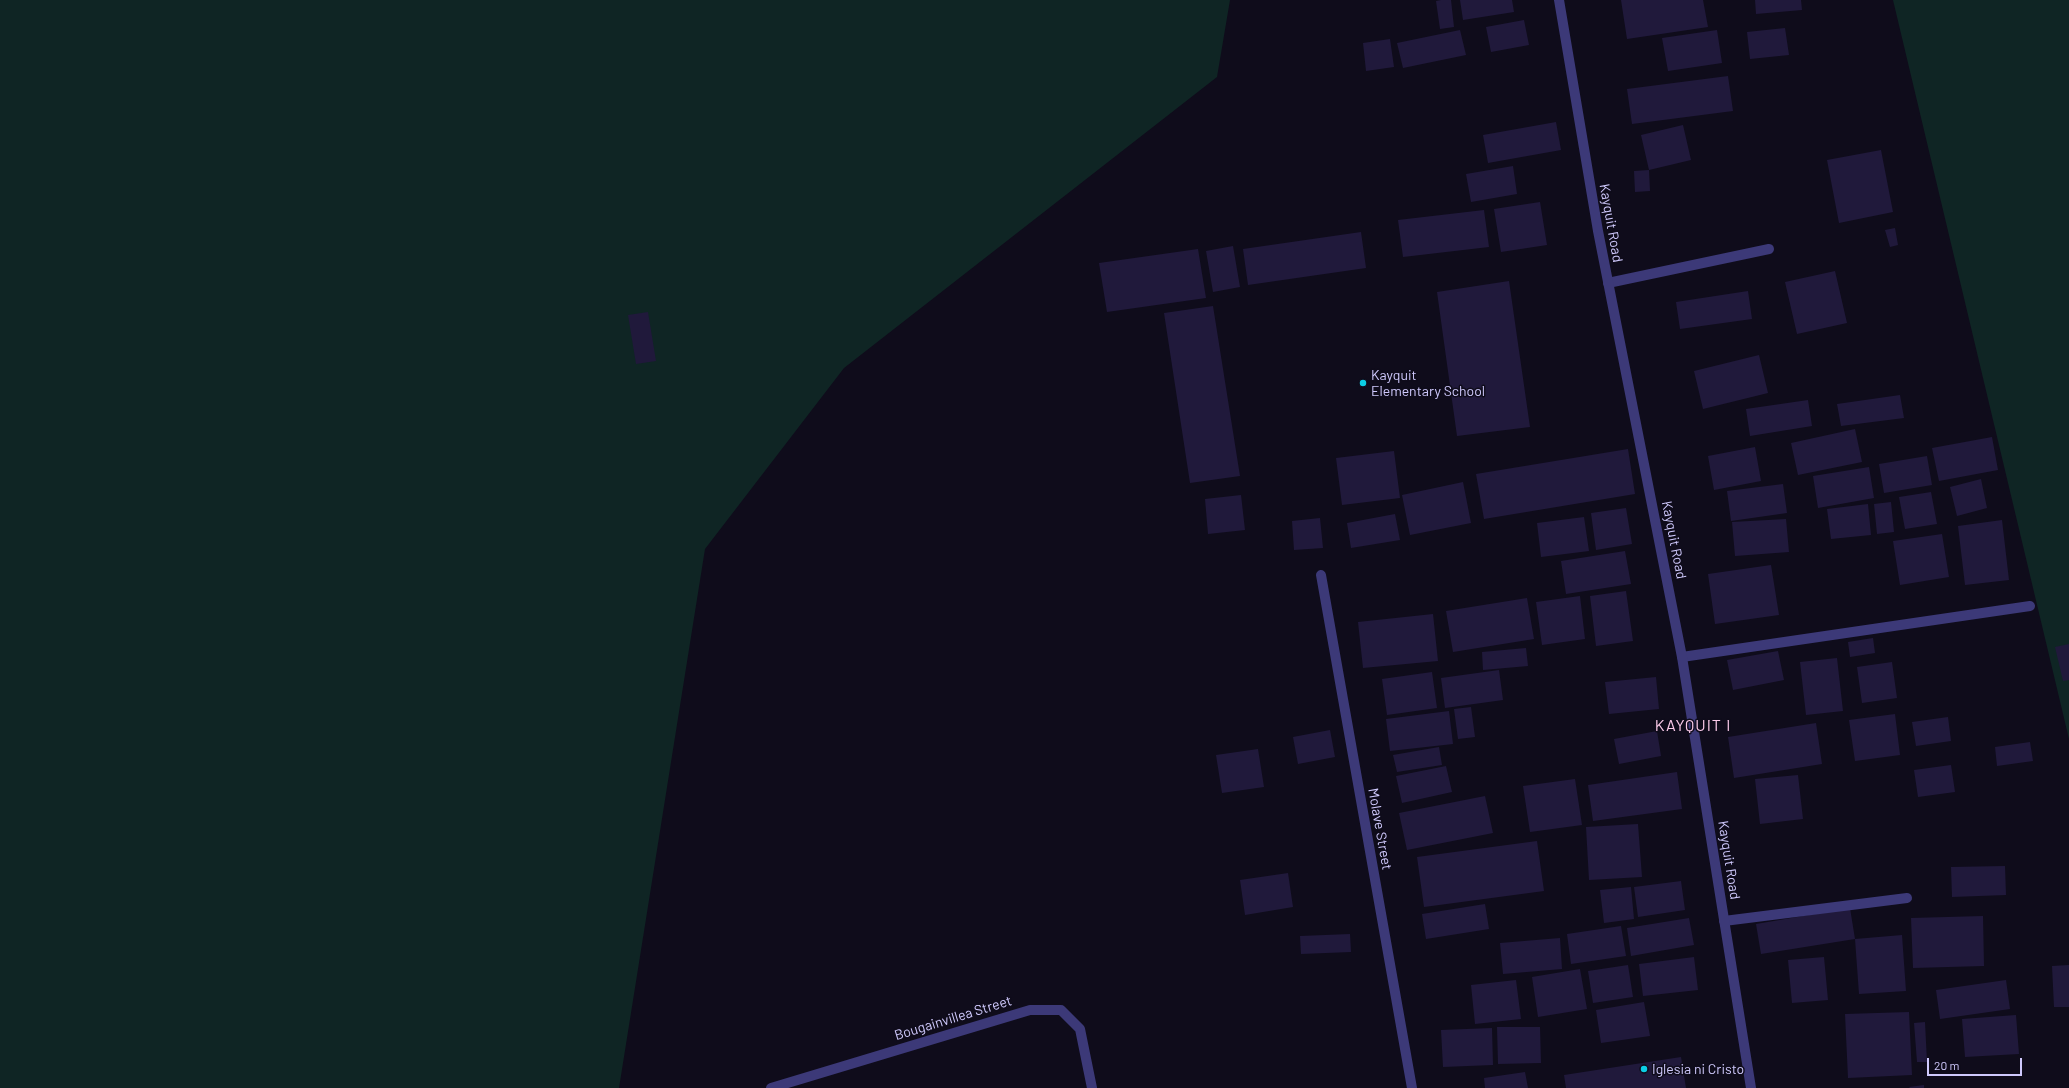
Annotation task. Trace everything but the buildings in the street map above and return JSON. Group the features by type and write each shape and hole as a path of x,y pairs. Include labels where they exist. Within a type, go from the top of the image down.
{"street":[{"name":"Kayquit Road","path":"1559,0 1608,283 1682,657 1751,1088"},
{"path":"1608,283 1769,249"},
{"name":"Molave Street","path":"1321,575 1412,1088"},
{"path":"1682,657 2030,606"},
{"path":"1724,921 1907,898"},
{"name":"Bougainvillea Street","path":"772,1088 1030,1010 1061,1010 1080,1029 1092,1088"}],"green space":[{"path":"0,0 1230,0 1217,77 844,368 705,549 619,1088 0,1088"},
{"path":"1893,0 2069,0 2069,739"}],"place":[{"name":"Kayquit Elementary School","path":"1363,383"},
{"name":"Iglesia ni Cristo","path":"1644,1069"}],"district":[{"name":"KAYQUIT I","path":"1693,726"}]}
